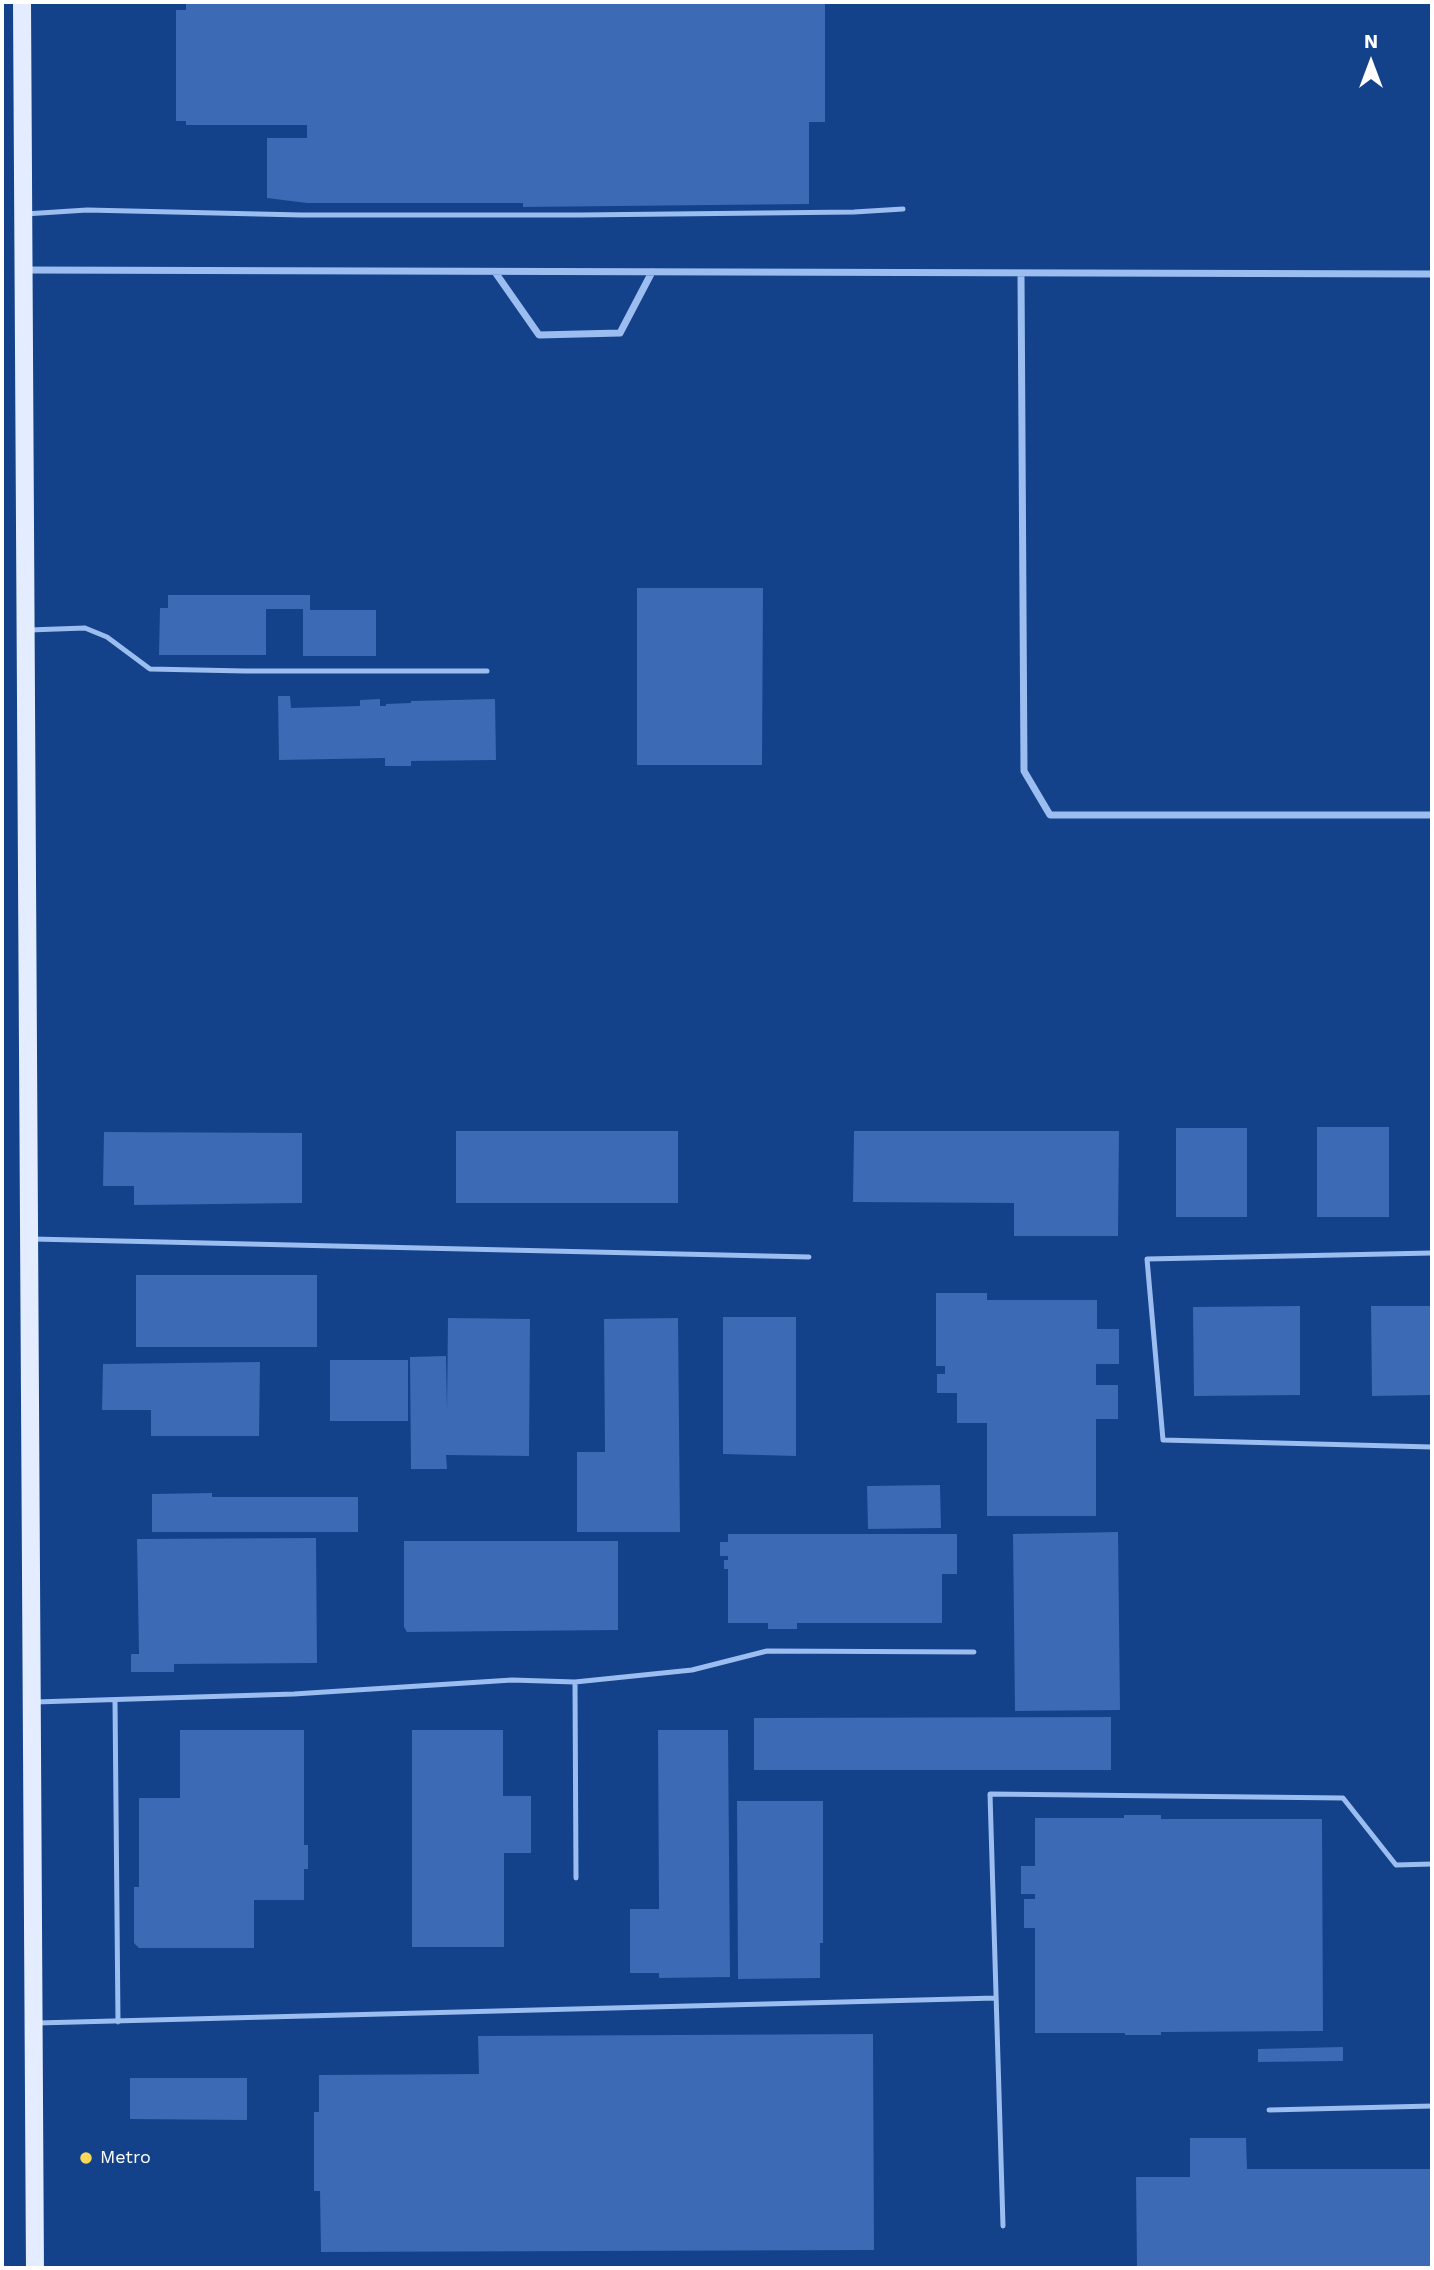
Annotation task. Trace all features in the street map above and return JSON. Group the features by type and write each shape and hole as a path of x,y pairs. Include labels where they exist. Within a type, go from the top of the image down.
{"main road":[{"path":"22,2 35,2268"}],"street":[{"path":"23,270 1432,274"},
{"path":"495,272 540,335 621,333 652,272"},
{"path":"1021,274 1024,771 1050,815 1432,815"}],"lane":[{"path":"22,214 87,210 301,215 580,215 904,209"},
{"path":"25,630 85,628 115,641 150,669 486,671"},
{"path":"30,1239 809,1256"},
{"path":"1432,1253 1147,1259 1163,1440 1432,1447"},
{"path":"32,1702 294,1695 513,1680 575,1682 692,1671 767,1651 974,1652"},
{"path":"575,1682 576,1878"},
{"path":"115,1700 118,2022"},
{"path":"1003,2226 990,1794 1343,1798 1396,1865 1432,1864"},
{"path":"33,2023 996,1998"},
{"path":"1269,2110 1432,2106"}],"building":[{"path":"825,2 825,122 809,122 809,204 523,207 523,203 307,203 267,198 267,138 307,138 307,125 186,125 186,121 176,121 176,10 186,10 186,3"},
{"path":"637,588 763,588 762,765 637,765"},
{"path":"168,595 310,595 310,610 376,610 376,656 303,656 303,609 266,609 266,655 159,655 160,608 168,608"},
{"path":"278,696 290,696 291,708 360,706 360,700 380,699 380,706 386,706 411,701 495,699 496,760 411,761 411,766 385,766 385,758 279,760"},
{"path":"1317,1127 1389,1127 1389,1217 1317,1217"},
{"path":"1176,1128 1247,1128 1247,1217 1176,1217"},
{"path":"456,1131 678,1131 678,1203 456,1203"},
{"path":"854,1131 1119,1131 1118,1236 1014,1236 1014,1203 853,1202"},
{"path":"104,1132 302,1133 302,1203 134,1205 134,1186 103,1186"},
{"path":"136,1275 317,1275 317,1347 136,1347"},
{"path":"936,1293 987,1293 987,1300 1097,1300 1097,1329 1119,1329 1119,1364 1096,1364 1096,1385 1118,1385 1118,1419 1096,1419 1096,1516 987,1516 987,1423 957,1423 957,1393 937,1393 937,1374 945,1374 945,1366 936,1366"},
{"path":"1300,1306 1300,1395 1194,1396 1193,1307"},
{"path":"1371,1306 1432,1306 1432,1395 1372,1396"},
{"path":"723,1317 796,1317 796,1456 723,1454"},
{"path":"448,1318 530,1319 529,1456 446,1455 447,1469 411,1469 410,1357 446,1356 447,1410"},
{"path":"678,1318 680,1532 577,1532 577,1452 605,1452 604,1319"},
{"path":"330,1360 408,1360 408,1421 330,1421"},
{"path":"260,1362 259,1436 151,1436 151,1410 102,1410 103,1364"},
{"path":"940,1485 941,1528 868,1529 867,1486"},
{"path":"212,1493 212,1497 358,1497 358,1532 152,1532 152,1494"},
{"path":"1118,1532 1120,1710 1015,1711 1013,1534"},
{"path":"728,1534 957,1534 957,1574 942,1574 942,1623 797,1623 797,1629 768,1629 768,1623 728,1623 728,1569 724,1569 724,1560 728,1560 728,1556 720,1556 720,1542 728,1542"},
{"path":"316,1538 317,1663 174,1664 174,1672 131,1672 131,1654 139,1654 137,1539"},
{"path":"404,1541 618,1541 618,1630 407,1632 404,1627"},
{"path":"1111,1717 1111,1770 754,1770 754,1718"},
{"path":"180,1730 304,1730 304,1845 308,1845 308,1869 304,1869 304,1900 254,1900 254,1948 139,1948 134,1943 134,1887 139,1887 139,1798 180,1798"},
{"path":"412,1730 503,1730 503,1796 531,1796 531,1853 504,1853 504,1947 412,1947"},
{"path":"658,1730 728,1730 730,1977 659,1978 659,1973 630,1973 630,1909 659,1909"},
{"path":"737,1801 823,1801 823,1943 820,1943 820,1978 738,1979"},
{"path":"1124,1815 1161,1815 1161,1819 1322,1819 1323,2031 1161,2032 1161,2035 1035,2033 1035,1928 1024,1928 1024,1899 1035,1899 1035,1894 1021,1894 1021,1866 1035,1866 1035,1818 1124,1818"},
{"path":"873,2034 874,2250 321,2252 320,2191 314,2191 314,2112 319,2112 319,2075 479,2074 478,2036"},
{"path":"1343,2047 1343,2061 1258,2062 1258,2049"},
{"path":"130,2078 247,2078 247,2120 130,2119"},
{"path":"1190,2138 1246,2138 1247,2169 1432,2169 1432,2268 1137,2268 1136,2177 1190,2177"}],"place":[{"name":"Metro","path":"86,2158"}]}
